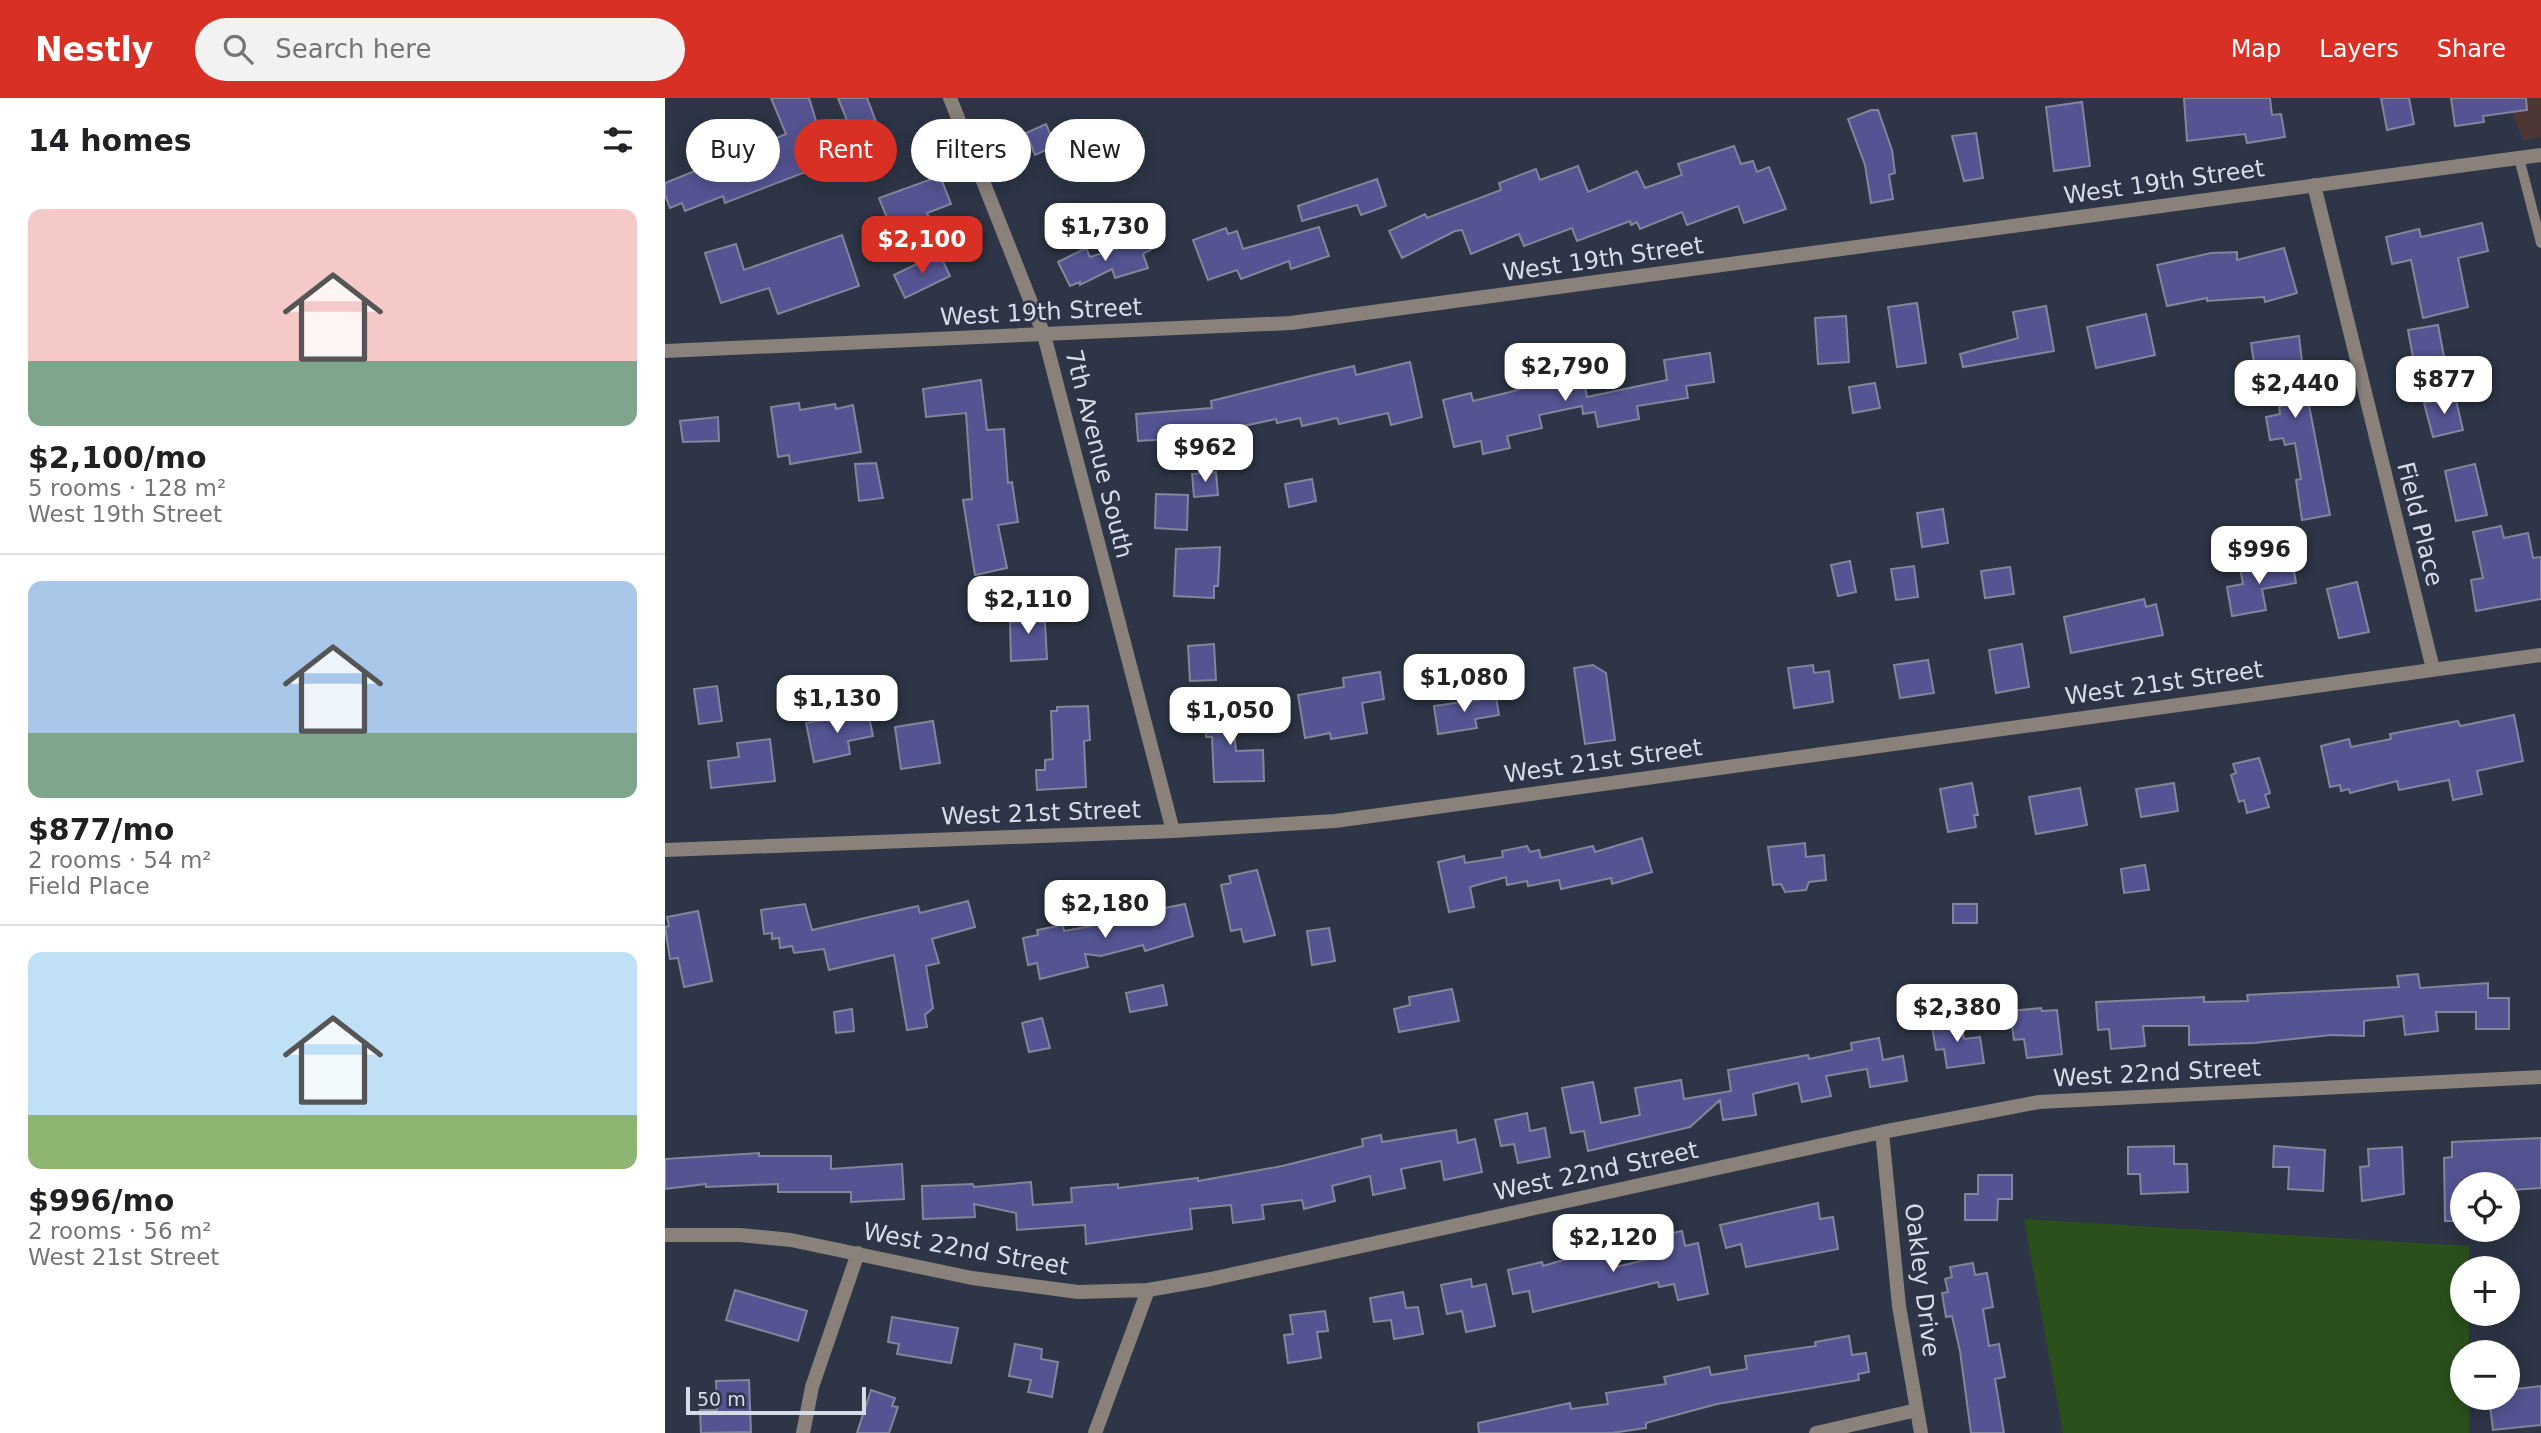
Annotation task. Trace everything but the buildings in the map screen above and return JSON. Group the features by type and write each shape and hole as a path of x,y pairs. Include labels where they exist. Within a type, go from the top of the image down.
{"street":[{"name":"7th Avenue South","path":"950,98 1044,335 1173,831"},
{"name":"West 19th Street","path":"665,351 1291,323 2541,155"},
{"name":"Field Place","path":"2314,185 2433,669"},
{"name":"West 21st Street","path":"665,850 1173,831 1335,821 2541,655"},
{"name":"West 22nd Street","path":"665,1235 778,1239 972,1278 1078,1292 1148,1290 1211,1279 1882,1132 2039,1102 2541,1077"},
{"name":"Oakley Drive","path":"1882,1132 1899,1306 1921,1433"},
{"path":"803,1433 812,1387 858,1253"},
{"path":"1095,1433 1148,1290"},
{"path":"1817,1433 1917,1410"}],"lane":[{"path":"2519,158 2541,243"}],"shaded area":[{"path":"2507,98 2541,98 2541,137 2523,140"}],"green space":[{"path":"2024,1219 2469,1246 2469,1256 2450,1256 2450,1326 2469,1326 2469,1340 2450,1340 2450,1410 2469,1410 2469,1433 2063,1433"}]}
